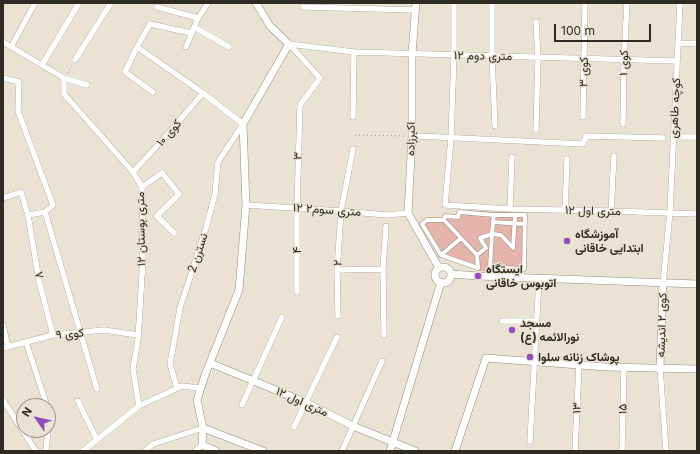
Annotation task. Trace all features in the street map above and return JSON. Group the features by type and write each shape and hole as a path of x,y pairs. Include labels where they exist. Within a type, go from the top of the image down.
{"street":[{"path":"11,47 35,3"},
{"path":"42,65 79,3"},
{"path":"75,60 111,3"},
{"path":"186,47 198,18 208,3"},
{"path":"201,448 203,428 197,400 200,388 239,290 246,204 244,124 289,44 270,26 256,3"},
{"path":"451,138 454,3"},
{"path":"492,3 494,126"},
{"name":"کوی ۳","path":"583,117 585,3"},
{"name":"کوی ۱","path":"623,124 627,3"},
{"name":"کوچه طاهری","path":"670,212 680,3"},
{"path":"157,7 198,18"},
{"path":"303,7 416,7"},
{"name":"اکبرزاده","path":"408,213 415,136 412,54 416,7"},
{"path":"536,22 538,58 536,130"},
{"path":"153,92 125,72 150,24 193,30 229,47"},
{"path":"3,42 64,78 87,86"},
{"path":"678,44 697,43"},
{"name":"۱۲ متری دوم","path":"289,44 354,52 454,56 677,61"},
{"name":"۳","path":"289,44 320,78 300,104 297,208"},
{"path":"137,47 203,93 244,124"},
{"path":"353,117 354,52"},
{"path":"3,78 19,82 18,111 53,205 45,212 28,215"},
{"name":"۱۲ متری بوستان","path":"64,78 64,94 133,172 142,188 143,259 138,335 133,368 138,406"},
{"name":"کوی ۱۰","path":"133,172 203,93"},
{"name":"نسترن 2","path":"176,388 170,364 180,308 206,228 215,194 218,162 244,124"},
{"path":"415,136 583,144 586,136 663,138"},
{"path":"674,138 697,137"},
{"name":"۱۲ متری اول","path":"451,138 445,205 510,209 670,212 697,214"},
{"name":"۲","path":"338,316 337,270 341,210 353,149"},
{"path":"611,211 614,156"},
{"path":"510,209 512,157"},
{"path":"565,210 567,159"},
{"path":"142,188 162,173 179,194 157,216 174,233"},
{"name":"۷","path":"3,198 21,192 28,215 40,281 53,335"},
{"name":"۱۲ متری سوم۲","path":"246,204 341,210 387,215 408,213"},
{"name":"۴","path":"297,208 297,292"},
{"path":"45,212 97,389"},
{"path":"444,220 444,216 458,217 460,212 515,216 525,215 524,269 490,267 494,215"},
{"path":"663,283 670,212"},
{"path":"408,213 439,268"},
{"path":"477,255 486,248 480,238 492,234 501,235 513,248 515,216"},
{"path":"427,220 444,220 460,239 477,255 478,268 441,255 422,224 427,220"},
{"path":"493,222 524,224"},
{"path":"384,335 383,270 386,226"},
{"path":"441,255 460,239"},
{"path":"439,268 447,268 451,274"},
{"path":"439,268 436,275 437,280 441,282 448,281 451,274"},
{"path":"337,270 383,270"},
{"path":"451,274 697,284"},
{"path":"530,441 539,278"},
{"path":"390,451 441,282"},
{"name":"کوی ۲ اندیشه","path":"660,368 663,283"},
{"path":"242,405 282,317"},
{"path":"502,321 536,321"},
{"path":"3,325 6,347"},
{"name":"کوی ۹","path":"6,347 53,335 104,330 138,335"},
{"path":"294,427 337,337"},
{"path":"26,342 44,398"},
{"path":"455,451 486,358 579,365 697,369"},
{"path":"342,451 382,361"},
{"name":"۱۲ متری اول","path":"210,363 306,403 353,426 415,451"},
{"name":"۱۳","path":"576,451 579,365"},
{"name":"۱۵","path":"622,451 624,367"},
{"path":"660,368 666,451"},
{"path":"83,451 138,406 182,386 200,388"},
{"path":"3,400 36,451"},
{"path":"78,401 97,440"},
{"path":"145,451 153,444 203,428 263,451"},
{"path":"46,451 47,438"},
{"path":"194,451 201,448 216,451"}],"path":[{"path":"64,78 75,60"},
{"path":"355,136 415,136"}],"shaded area":[{"path":"458,210 527,213 525,272 478,271 439,257 419,223 428,217 442,218 443,214 456,214"}],"place":[{"name":"آموزشگاه ابتدایی خاقانی","path":"567,241"},
{"name":"ایستگاه اتوبوس خاقانی","path":"478,276"},
{"name":"مسجد نورالائمه (ع)","path":"512,330"},
{"name":"پوشاک زنانه سلوا","path":"530,357"}]}
